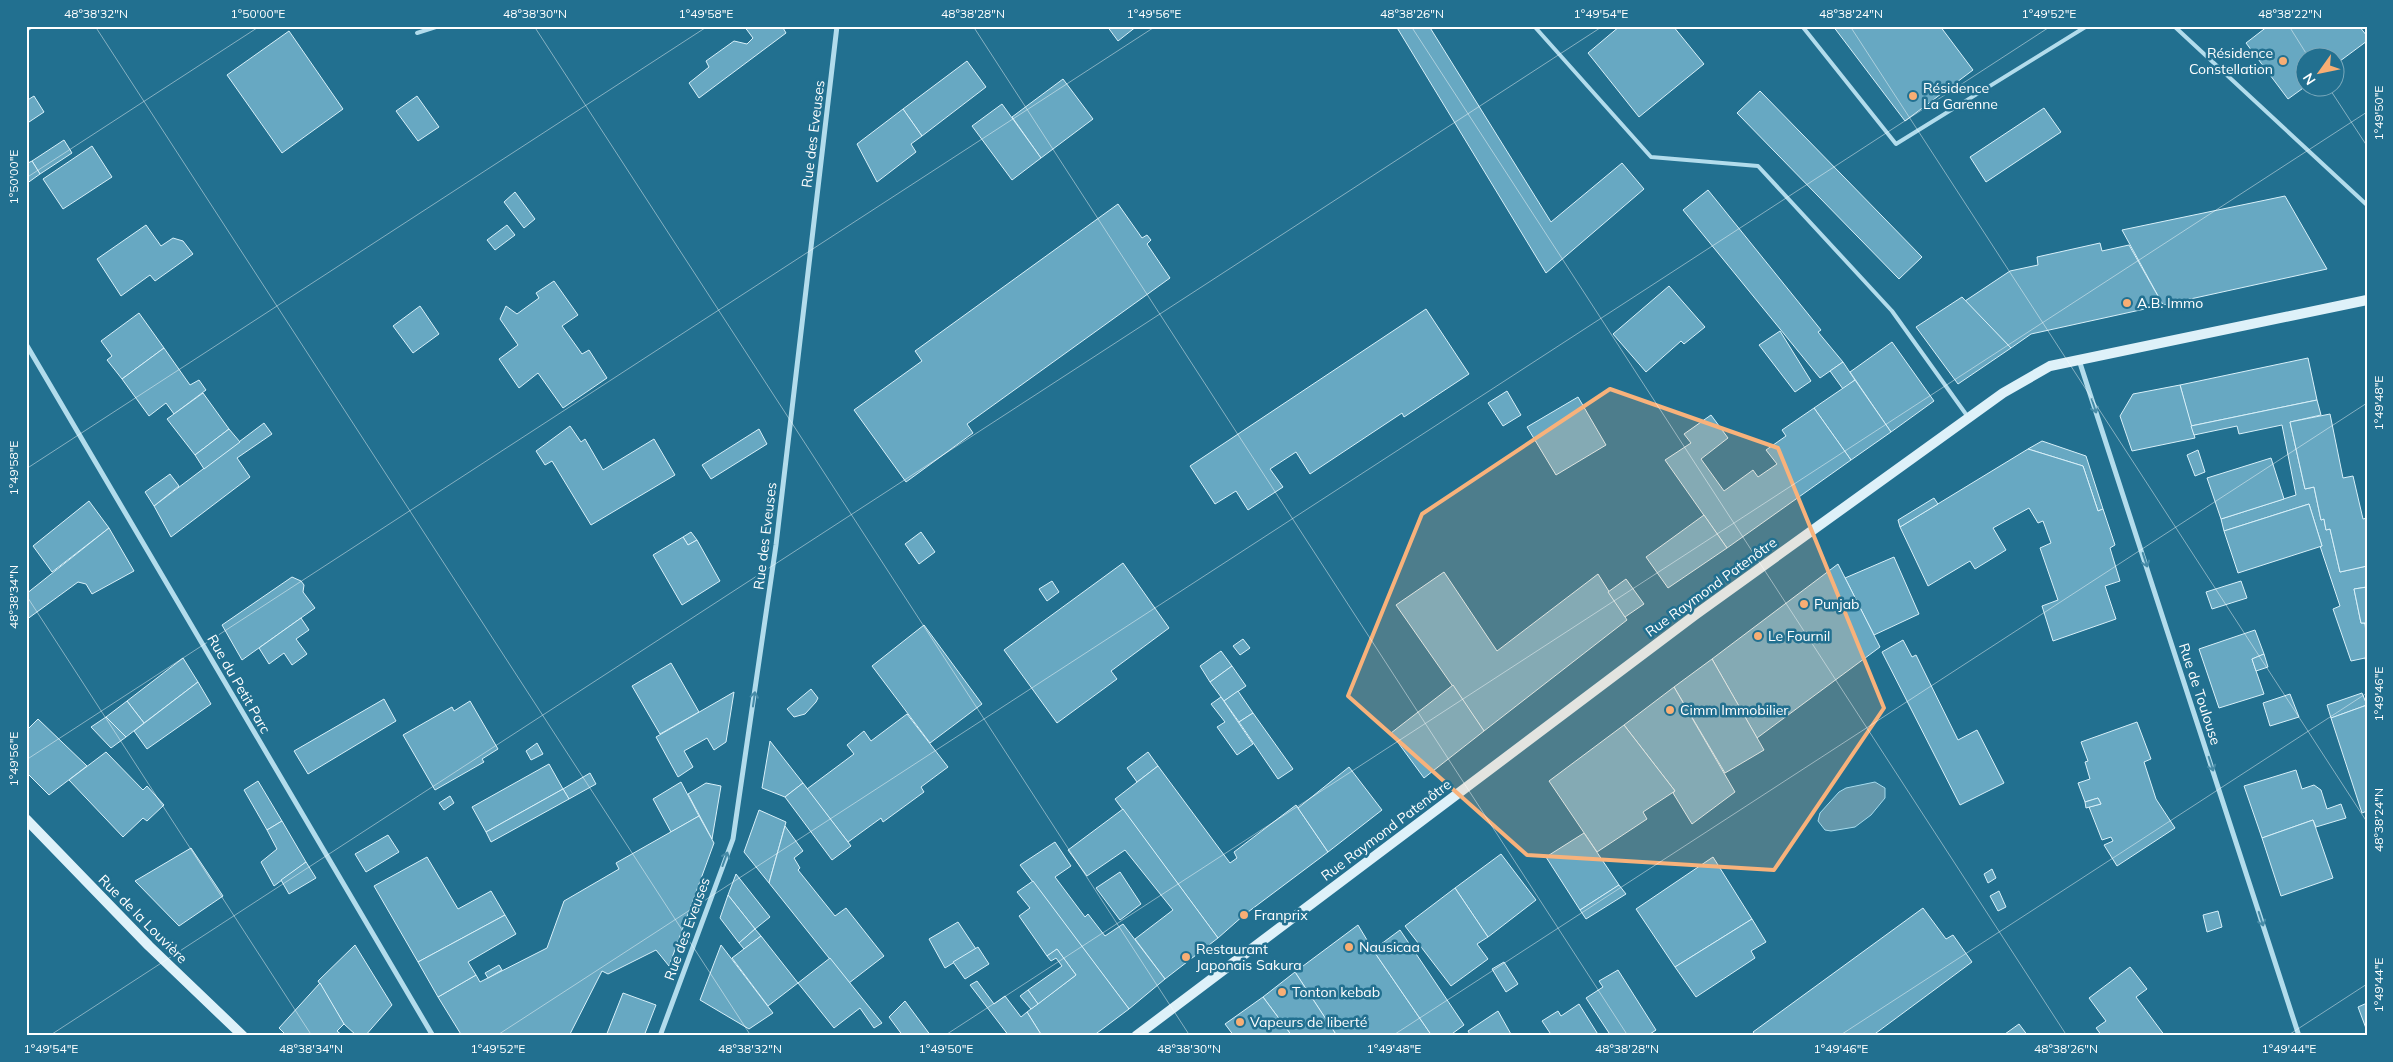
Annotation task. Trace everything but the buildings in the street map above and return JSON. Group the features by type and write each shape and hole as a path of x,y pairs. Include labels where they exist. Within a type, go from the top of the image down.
{"main road":[{"name":"Rue Raymond Patenôtre","path":"1136,1036 1695,615 2003,392 2050,366 2367,300"},
{"name":"Rue de la Louvière","path":"26,819 149,946 243,1036"}],"street":[{"name":"Rue des Eveuses","path":"660,1036 733,839 776,545 837,26"},
{"name":"Rue du Petit Parc","path":"26,344 433,1036"},
{"name":"Rue de Toulouse","path":"2079,359 2300,1036"}],"lane":[{"path":"26,30 32,26"},
{"path":"417,33 439,26"},
{"path":"1534,26 1651,157 1758,166 1892,311 1968,418"},
{"path":"1802,26 1896,144 2087,26"},
{"path":"2157,26 2175,27 2367,206"}],"highlighted area":[{"path":"1610,389 1778,448 1884,708 1774,870 1527,855 1348,696 1422,514"}],"water":[{"path":"1875,782 1885,788 1885,798 1871,815 1855,827 1831,831 1825,830 1818,821 1820,813 1839,792 1846,788"}],"place":[{"name":"Résidence Constellation","path":"2283,61"},
{"name":"Résidence La Garenne","path":"1913,96"},
{"name":"A.B. Immo","path":"2127,303"},
{"name":"Punjab","path":"1804,604"},
{"name":"Le Fournil","path":"1758,636"},
{"name":"Cimm Immobilier","path":"1670,710"},
{"name":"Franprix","path":"1244,915"},
{"name":"Nausicaa","path":"1349,947"},
{"name":"Restaurant Japonais Sakura","path":"1186,957"},
{"name":"Tonton kebab","path":"1282,992"},
{"name":"Vapeurs de liberté","path":"1240,1022"}]}
